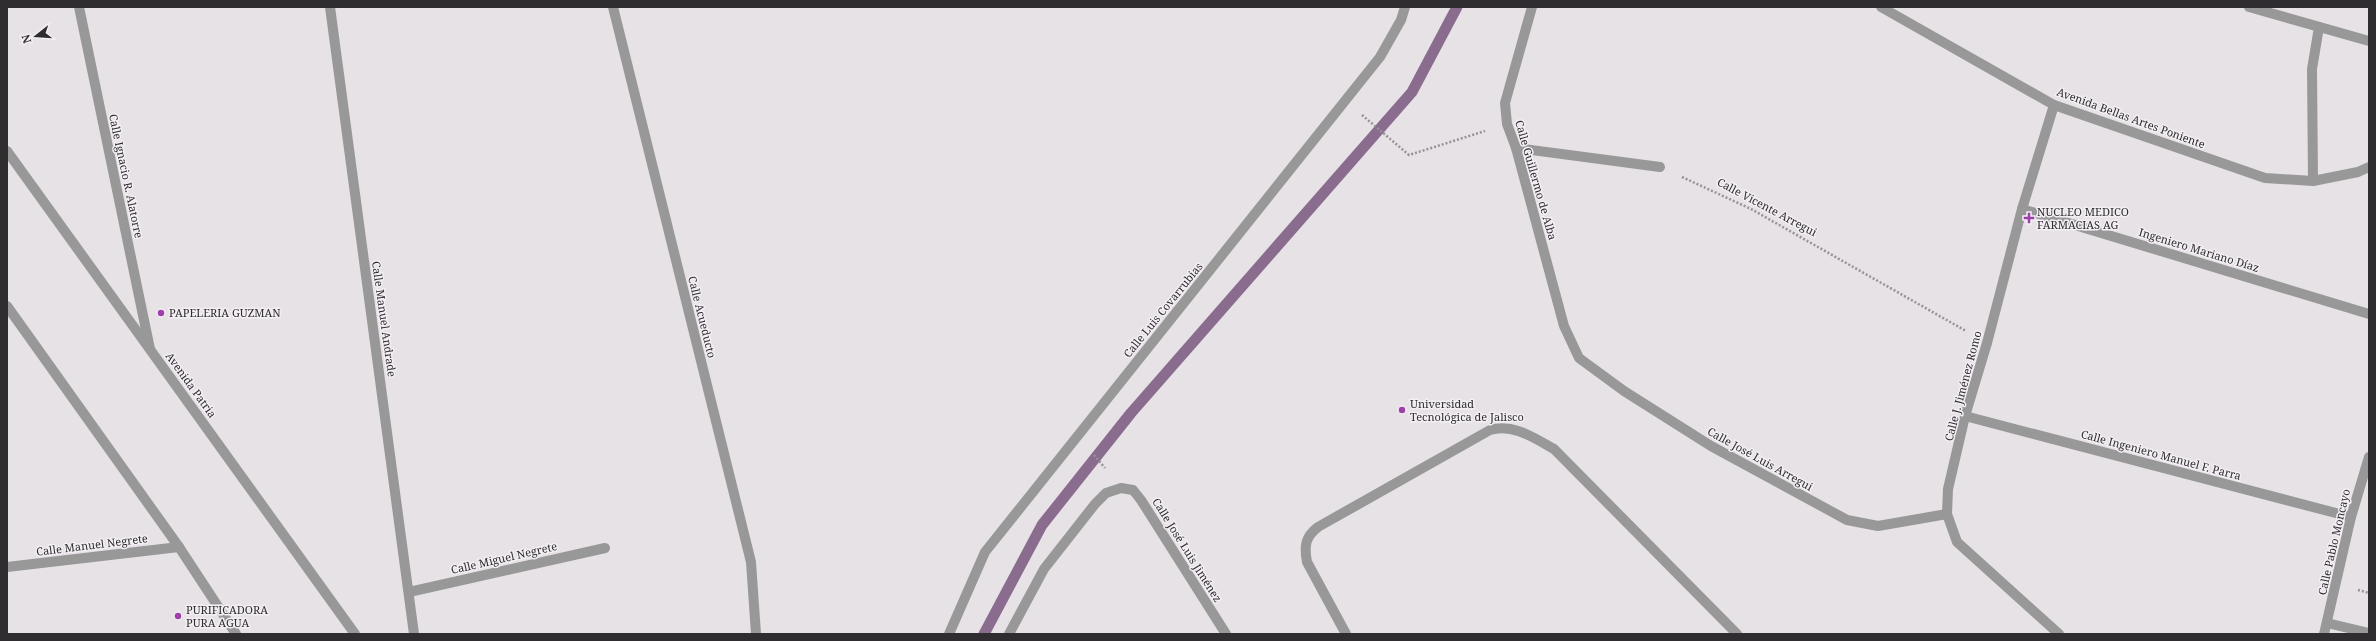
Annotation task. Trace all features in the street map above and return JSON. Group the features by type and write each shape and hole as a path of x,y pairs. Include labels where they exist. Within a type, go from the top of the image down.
{"street":[{"name":"Calle Ignacio R. Alatorre","path":"79,7 150,349"},
{"name":"Calle Manuel Andrade","path":"330,7 414,634"},
{"name":"Calle Acueducto","path":"613,7 751,562 756,634"},
{"name":"Calle Luis Covarrubias","path":"949,634 985,552 1380,57 1402,20 1405,7"},
{"name":"Calle Guillermo de Alba","path":"1532,7 1505,103 1507,124 1516,148 1564,326 1579,358"},
{"name":"Avenida Bellas Artes Poniente","path":"1881,7 2054,105 2265,178 2313,181 2358,172 2369,168"},
{"path":"2249,7 2369,41"},
{"path":"2313,181 2312,69 2319,28"},
{"name":"Calle J. Jiménez Romo","path":"2054,105 2022,209 1987,343 1965,416 1948,489 1947,514 1957,542 1980,565 2059,634"},
{"path":"1516,148 1660,167"},
{"name":"Avenida Patria","path":"7,151 355,634"},
{"name":"Ingeniero Mariano Díaz","path":"2022,209 2369,314"},
{"path":"7,306 179,546 236,634"},
{"name":"Calle José Luis Arregui","path":"1579,358 1624,391 1711,446 1846,520 1878,526 1947,514"},
{"name":"Calle Ingeniero Manuel F. Parra","path":"1965,416 2351,517"},
{"path":"1346,634 1307,562 1305,551 1306,540 1310,533 1318,527 1490,430 1500,427 1519,431 1554,449 1737,634"},
{"name":"Calle Pablo Moncayo","path":"2324,634 2328,623 2351,517 2369,457"},
{"name":"Calle José Luis Jiménez","path":"1009,634 1044,569 1095,504 1106,493 1121,488 1133,490 1141,500 1226,634"},
{"name":"Calle Manuel Negrete","path":"7,567 179,546"},
{"name":"Calle Miguel Negrete","path":"409,592 605,548"},
{"path":"2328,623 2369,633"}],"path":[{"path":"1371,123 1409,155 1507,124"},
{"name":"Calle Vicente Arregui","path":"1660,167 1751,209 1987,343"},
{"path":"1090,451 1108,470"}],"waterway":[{"path":"984,634 1042,525 1131,413 1412,92 1457,7"}],"place":[{"name":"NUCLEO MEDICO FARMACIAS AG","path":"2029,218"},
{"name":"PAPELERIA GUZMAN","path":"161,313"},
{"name":"Universidad Tecnológica de Jalisco","path":"1402,410"},
{"name":"PURIFICADORA PURA AGUA","path":"178,616"}]}
